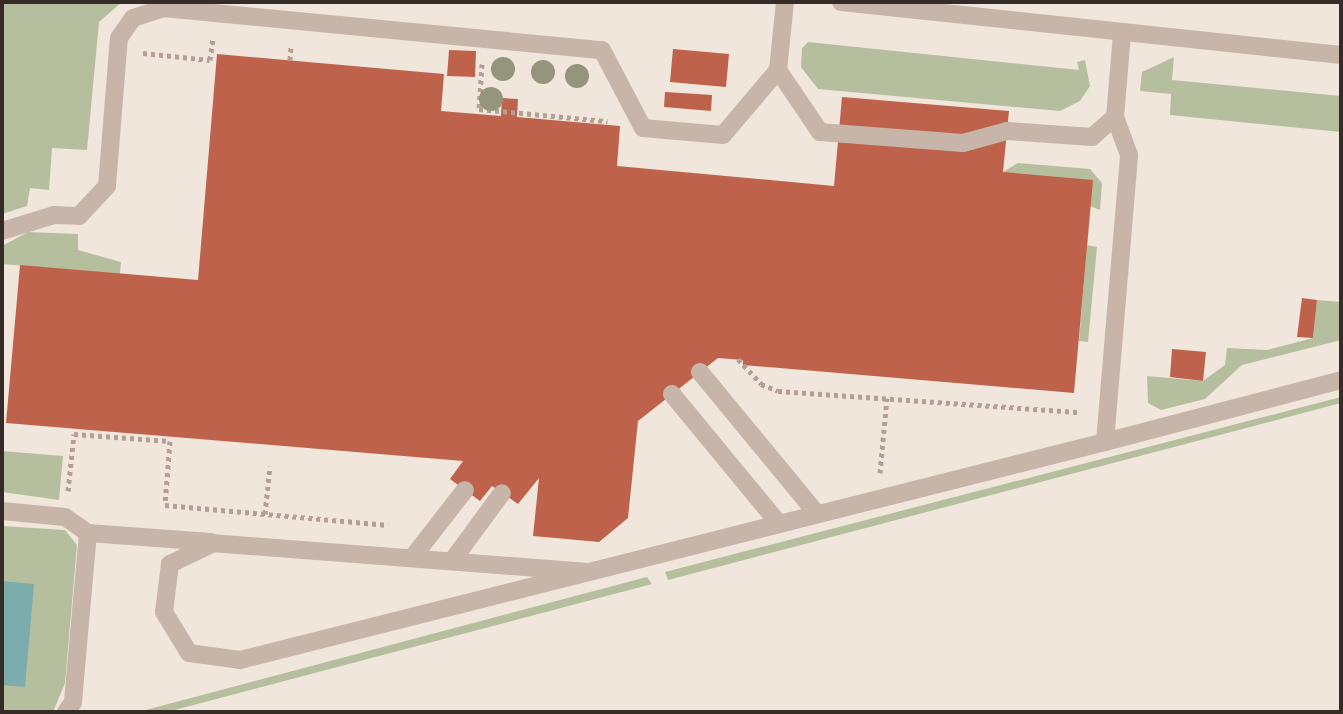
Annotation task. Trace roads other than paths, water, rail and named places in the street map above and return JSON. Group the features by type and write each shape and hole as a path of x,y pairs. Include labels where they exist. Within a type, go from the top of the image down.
{"lane":[{"path":"2,231 54,215 79,216 107,186 119,38 133,18 163,8 602,50 643,128 723,135 778,70 785,2"},
{"path":"841,2 1341,55"},
{"path":"1105,442 1129,155 1115,117 1122,33"},
{"path":"778,70 820,132 963,143 1007,131 1092,137 1115,117"},
{"path":"700,372 817,514"},
{"path":"214,543 170,564 164,612 189,653 240,660 1341,380"},
{"path":"672,394 779,524"},
{"path":"412,558 465,490"},
{"path":"452,561 502,493"},
{"path":"2,511 65,517 88,533 588,572"},
{"path":"66,712 73,702 88,533"}],"water":[{"path":"2,581 34,584 25,687 2,685"}]}
